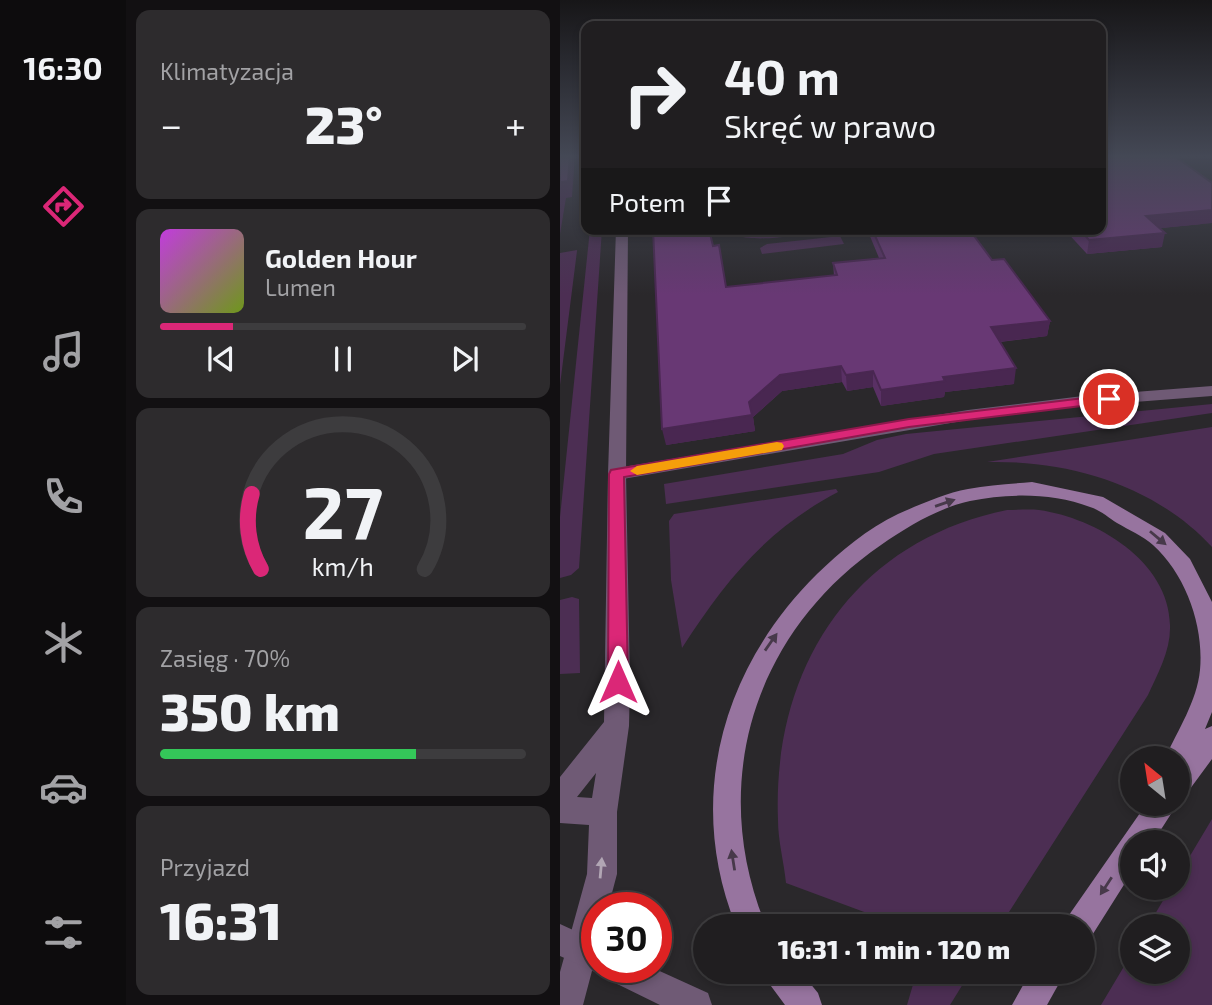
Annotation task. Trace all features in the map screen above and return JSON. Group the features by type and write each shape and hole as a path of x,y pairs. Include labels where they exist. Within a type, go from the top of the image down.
{"main road":[{"path":"747,914 735,873 726,816 730,750 743,698 765,651 796,608 827,573 870,538 919,512 951,500 993,491 1028,487 1061,491 1097,500 1122,512 1170,548 1186,567 1211,624 1212,670 1196,720 1184,746"},
{"path":"1190,768 1212,738"},
{"path":"1088,914 1120,866"},
{"path":"789,984 806,1005"},
{"path":"1028,1005 1042,984"}],"street":[{"path":"567,1005 602,874 603,812 616,726 622,235"},
{"path":"617,474 944,418 1083,401 1212,391"},
{"path":"560,798 616,726"},
{"path":"560,810 603,812"},
{"path":"560,940 581,950"},
{"path":"650,983 696,1005"}],"shaded area":[{"path":"589,235 602,235 579,568 571,575 560,578 560,517"},
{"path":"739,235 796,235 765,238"},
{"path":"840,236 844,244 762,254 760,248 767,244"},
{"path":"577,251 560,385 560,253"},
{"path":"1212,404 1212,413 934,454 879,472 666,504 664,484 843,454 877,440 906,434"},
{"path":"1212,427 1212,547 1189,525 1164,507 1108,480 1048,466 987,462"},
{"path":"836,489 838,492 789,523 749,559 714,601 682,648 671,580 669,521 674,514"},
{"path":"1007,510 1039,510 1083,522 1126,547 1157,581 1166,602 1170,634 1160,670 1148,695 1008,914 870,914 786,883 778,828 780,764 790,711 807,663 833,619 866,581 906,550 953,526"},
{"path":"572,597 579,599 580,673 560,674 560,600"},
{"path":"1212,819 1212,1005 1101,1005 1120,973 1120,984 1190,984 1190,914 1155,914 1163,900 1190,900 1190,856"},
{"path":"913,984 963,984 950,1005 907,1005"}],"building":[{"path":"1106,202 1212,202 1212,210 1146,216 1165,233 1089,240 1084,235 1106,235"},
{"path":"653,235 710,235 713,246 719,245 726,287 837,275 833,263 885,258 875,235 973,235 992,260 1004,259 1050,321 991,327 1016,368 943,377 945,381 881,390 873,371 846,375 841,366 780,375 749,402 752,415 662,429"}],"slow traffic":[{"path":"637,471 777,446"}],"route":[{"path":"618,682 617,474 909,423 1109,399"}]}
